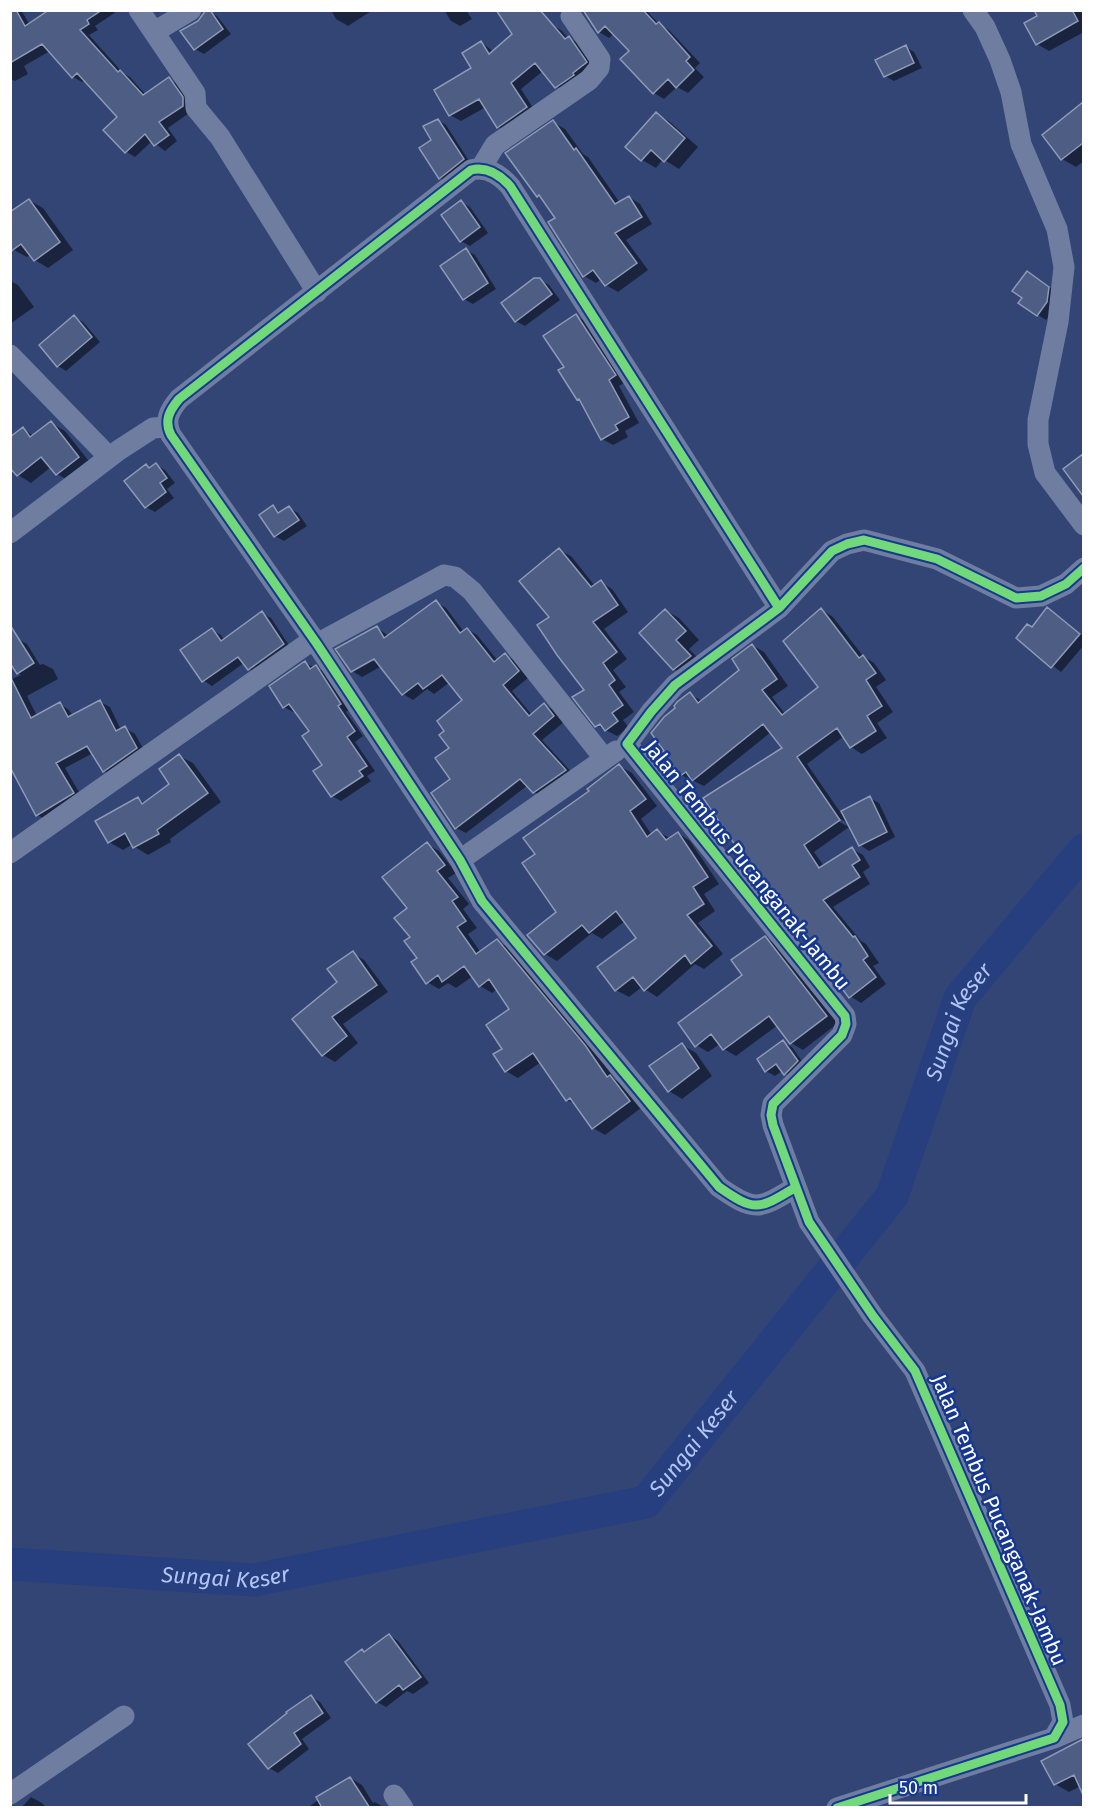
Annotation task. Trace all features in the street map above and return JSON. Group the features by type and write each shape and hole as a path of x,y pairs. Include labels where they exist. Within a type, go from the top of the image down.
{"street":[{"path":"139,10 195,93 196,108 220,137 317,292"},
{"path":"154,32 191,10"},
{"path":"973,10 985,27 1000,60 1011,92 1021,144 1057,229 1064,267 1058,322 1038,420 1038,444 1045,473 1083,525"},
{"path":"481,168 495,146 589,80 599,68 600,59 571,16"},
{"path":"778,608 510,186 504,179 481,168 471,170 179,399 170,410 167,427 315,641 460,860 482,901 719,1187 740,1202 753,1206 766,1205 796,1187"},
{"path":"10,355 109,457"},
{"path":"10,533 109,457 153,428 167,427"},
{"name":"Jalan Tembus Pucanganak-Jambu","path":"1054,1738 1063,1722 1060,1706 915,1371 873,1316 809,1222 773,1125 771,1115 773,1104 842,1035 846,1024 845,1016 627,744 651,712 675,686 778,608 832,551 847,544 864,540 937,559 1016,598 1041,596 1066,584 1083,568"},
{"path":"10,853 315,641 444,575 455,577 472,591 604,758"},
{"path":"460,860 627,744"},
{"path":"10,1794 124,1716"},
{"path":"837,1808 1054,1738 1083,1725"}],"building":[{"path":"10,10 16,10 25,26 49,10 102,10 87,20 89,24 80,30 118,72 120,70 143,95 169,77 183,97 183,106 159,122 169,135 154,146 145,134 125,153 103,130 117,117 77,73 72,78 42,44 10,63"},
{"path":"206,10 210,10 223,29 194,50 180,31 198,21"},
{"path":"496,10 540,10 565,39 569,36 587,62 573,73 574,75 555,88 535,63 511,83 527,107 497,128 479,99 449,116 434,90 471,68 462,53 481,41 489,54 512,34"},
{"path":"583,10 643,10 656,24 659,22 690,57 686,61 694,70 676,88 668,79 653,94 620,59 629,51 605,26 598,33"},
{"path":"1034,10 1072,10 1078,21 1036,45 1024,23 1037,16"},
{"path":"906,45 914,63 884,77 875,60"},
{"path":"1083,102 1083,143 1061,160 1042,135"},
{"path":"656,112 685,138 664,162 651,150 641,161 625,147"},
{"path":"438,119 464,159 439,179 419,148 431,140 423,126"},
{"path":"553,120 574,150 576,148 615,204 629,196 642,217 615,233 637,263 605,286 593,270 583,277 548,222 555,218 505,153"},
{"path":"29,199 60,242 34,261 21,244 10,252 10,212"},
{"path":"461,200 480,227 460,242 441,215"},
{"path":"466,248 488,283 463,300 440,266"},
{"path":"1027,271 1049,287 1047,302 1037,316 1018,303 1022,298 1012,291"},
{"path":"534,278 540,278 552,294 515,322 501,303"},
{"path":"576,314 616,375 609,380 629,417 615,425 618,430 601,440 579,399 577,400 558,370 564,367 543,336"},
{"path":"74,315 92,337 57,367 39,345"},
{"path":"51,421 79,457 56,475 41,457 17,476 10,468 10,437 23,427 30,437"},
{"path":"1083,454 1083,496 1063,469"},
{"path":"156,463 167,478 160,483 166,492 145,508 124,481 146,464 149,468"},
{"path":"273,505 278,513 289,506 299,520 274,537 259,515"},
{"path":"559,548 591,587 601,580 618,605 593,622 617,652 603,663 615,680 609,685 623,705 612,713 618,721 605,731 600,724 595,727 572,697 584,690 537,625 549,617 519,581"},
{"path":"436,600 460,633 467,628 494,662 505,653 519,671 503,685 529,716 544,703 554,716 533,734 566,770 533,793 520,779 455,829 431,793 450,779 435,758 449,748 439,735 444,731 437,721 462,700 442,675 423,689 418,683 402,695 374,659 351,672 335,649 377,626 384,638"},
{"path":"1047,607 1080,634 1051,668 1016,638 1027,624 1032,627"},
{"path":"821,608 859,658 863,655 876,673 866,680 882,706 867,716 876,731 850,748 837,728 797,757 840,820 804,845 819,868 852,847 860,860 852,865 860,877 823,900 853,937 855,936 868,956 863,960 876,977 849,998 838,983 841,980 819,947 816,949 797,926 799,925 777,892 768,898 755,880 753,881 740,861 744,858 703,798 782,748 763,724 692,781 686,772 680,776 651,733 675,708 677,702 690,692 698,703 739,670 732,659 752,644 777,679 762,690 782,715 818,687 783,641"},
{"path":"665,609 686,631 676,640 691,656 673,670 639,633"},
{"path":"262,611 284,644 248,670 238,657 202,682 180,650 212,628 221,641"},
{"path":"10,625 34,663 17,674 10,663"},
{"path":"305,661 310,669 316,665 341,704 338,706 355,731 347,737 367,766 359,771 363,776 331,797 313,771 322,765 302,736 309,731 289,704 283,708 269,686"},
{"path":"10,676 31,718 60,702 68,717 100,700 116,731 125,726 137,748 103,772 87,746 56,763 74,793 36,816 10,767"},
{"path":"179,754 208,793 157,830 159,834 133,848 125,833 108,843 95,821 138,797 142,804 169,784 159,769"},
{"path":"619,764 646,799 630,811 647,837 657,829 666,840 678,832 708,877 693,887 704,904 687,915 712,946 691,964 685,955 644,991 633,977 615,991 597,967 636,938 616,911 589,933 582,925 544,955 527,935 556,912 522,863 535,854 523,838 589,791 587,789"},
{"path":"870,796 887,832 859,846 841,811"},
{"path":"427,842 445,865 437,871 458,897 452,901 466,921 457,927 476,954 497,939 585,1045 607,1077 610,1075 630,1101 592,1129 570,1098 566,1101 533,1053 505,1072 493,1054 502,1049 486,1025 509,1009 489,979 479,987 464,966 442,982 438,975 426,984 411,962 417,958 404,941 410,937 394,918 407,908 382,877"},
{"path":"765,936 827,1016 790,1044 769,1016 723,1050 711,1034 695,1047 678,1023 742,975 731,960"},
{"path":"353,951 377,985 332,1017 347,1036 322,1056 292,1019 337,982 327,969"},
{"path":"783,1040 798,1061 784,1075 776,1064 765,1072 757,1059"},
{"path":"682,1043 699,1068 668,1092 649,1066"},
{"path":"389,1634 421,1677 403,1690 399,1685 376,1703 345,1662 362,1649 364,1652"},
{"path":"311,1695 323,1713 294,1733 301,1744 268,1769 248,1744 286,1712"},
{"path":"1083,1739 1083,1795 1074,1775 1054,1785 1041,1761"},
{"path":"350,1777 370,1808 322,1808 316,1797"}],"waterway":[{"name":"Sungai Keser","path":"10,1564 254,1580 646,1502 892,1196 960,998 1084,850"}],"cycle path":[{"path":"779,608 510,186 488,170 471,170 179,399 169,416 168,425 171,435 317,644 460,860 482,901 719,1187 741,1201 757,1205 774,1200 796,1187"},
{"path":"837,1808 1054,1738 1063,1722 1060,1705 915,1371 873,1316 809,1222 773,1125 771,1115 773,1104 842,1035 846,1024 845,1016 627,744 675,685 779,608 832,551 847,544 864,540 937,559 1016,598 1041,596 1066,584 1084,568"}]}
